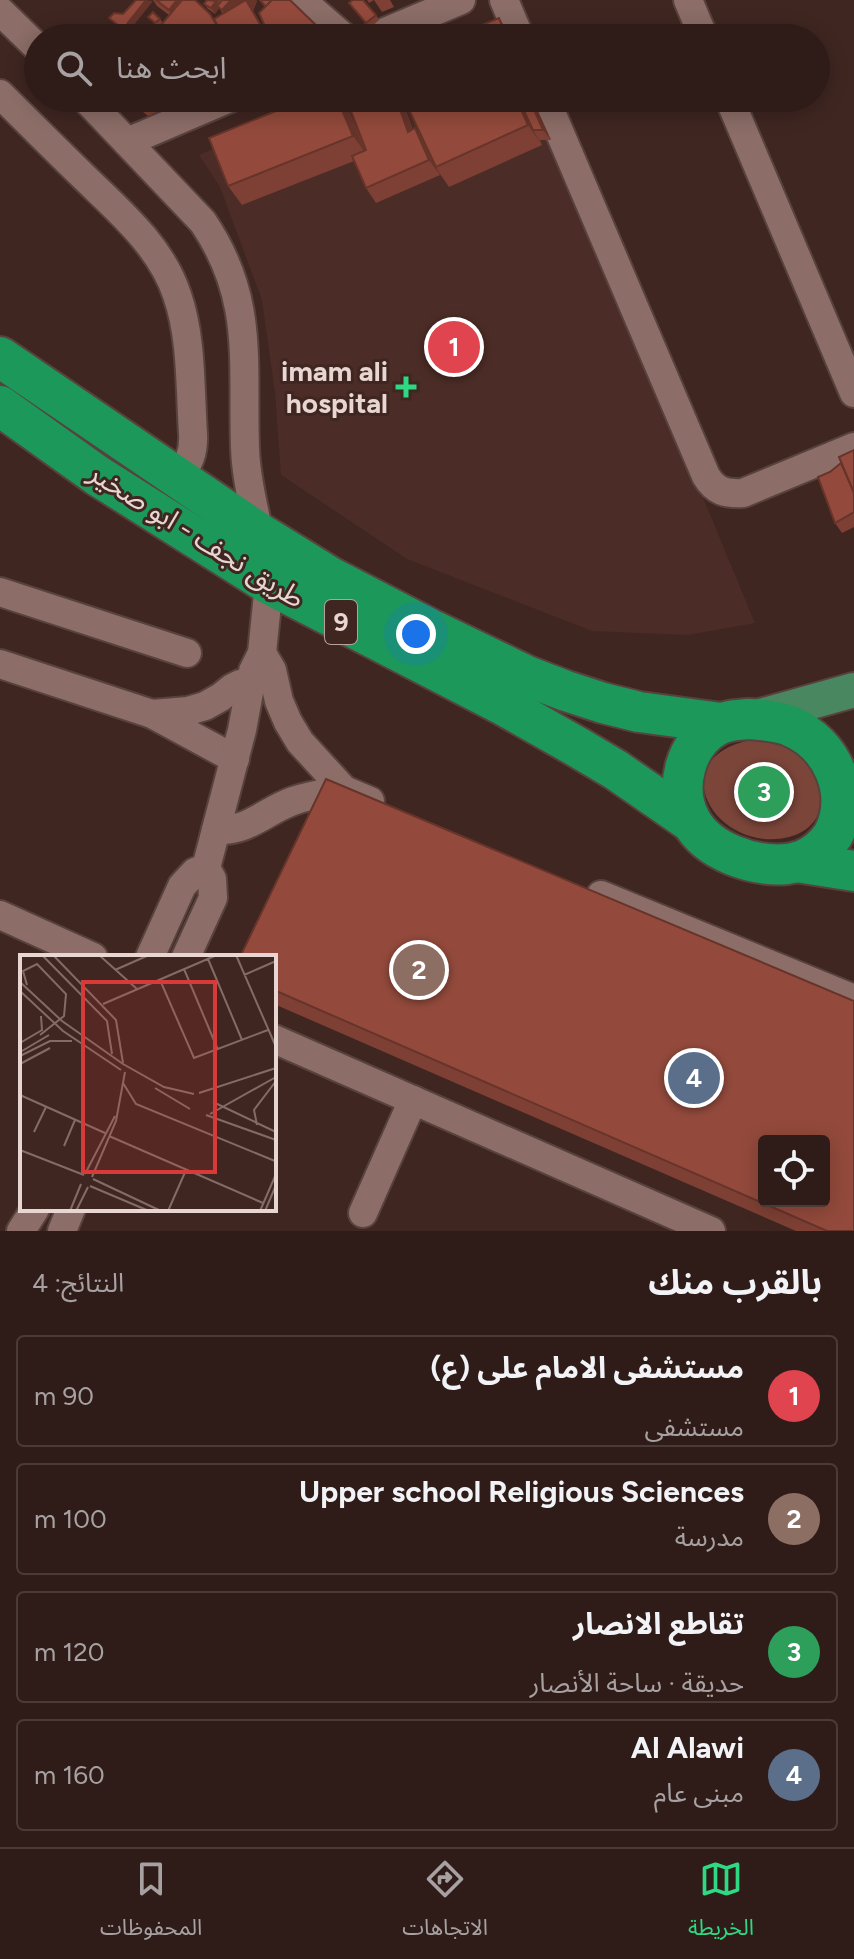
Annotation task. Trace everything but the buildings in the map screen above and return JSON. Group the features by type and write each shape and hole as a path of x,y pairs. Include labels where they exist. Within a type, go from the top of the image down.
{"highway":[{"name":"9","path":"0,357 259,533"},
{"name":"طريق نجف - ابو صخير","path":"6,411 98,476 269,584 505,706 616,770 691,822"},
{"name":"طريق نجف - ابو صخير","path":"259,533 330,577 527,676 603,703 639,712 734,721"},
{"name":"9","path":"691,822 711,843 727,852 745,859 785,864 808,857 835,832 844,814 848,785 821,748 808,736 779,723 734,721"},
{"path":"691,822 682,792 684,772 696,743 703,735 734,721"},
{"name":"9","path":"808,857 854,871"}],"main road":[{"path":"734,721 854,690"},
{"path":"808,857 854,824"}],"street":[{"path":"301,0 329,24"},
{"path":"404,24 461,0"},
{"path":"504,0 514,24"},
{"path":"688,0 698,24"},
{"path":"0,11 24,34"},
{"path":"0,94 126,217 169,274 177,294 186,336 193,434 191,458 178,478"},
{"path":"98,112 203,222 229,267 242,319 246,462 259,533"},
{"path":"127,142 197,112"},
{"path":"551,112 712,485 730,494 743,493 854,447"},
{"path":"735,112 854,393"},
{"path":"187,955 213,898 212,879 206,868 242,730 253,671 262,653 269,584"},
{"path":"0,592 187,653"},
{"path":"262,653 272,670 279,701 294,732 315,761 344,790 387,808"},
{"path":"0,664 152,714 235,759"},
{"path":"152,714 188,711 205,706 232,688 251,682"},
{"path":"216,830 245,827 291,802 344,790"},
{"path":"151,955 182,886 195,872 206,868"},
{"path":"577,885 854,999"},
{"path":"0,915 89,955"},
{"path":"276,1040 413,1100 664,1222 711,1231"},
{"path":"363,1213 413,1100"},
{"path":"21,1231 34,1211"},
{"path":"62,1231 70,1211"}],"shaded area":[{"path":"296,112 543,112 755,623 688,635 592,631 407,559 281,475 275,393 262,300 220,187 199,155"},
{"path":"750,740 787,747 806,760 814,770 822,793 821,804 818,815 802,832 789,837 763,839 739,832 721,819 708,802 704,784 708,766 723,750"}],"place":[{"name":"مستشفی الامام علی (ع)","path":"454,347"},
{"name":"imam ali hospital","path":"406,387"},
{"name":"تقاطع الانصار","path":"764,792"},
{"name":"Upper school Religious Sciences","path":"419,970"},
{"name":"Al Alawi","path":"694,1078"}]}
